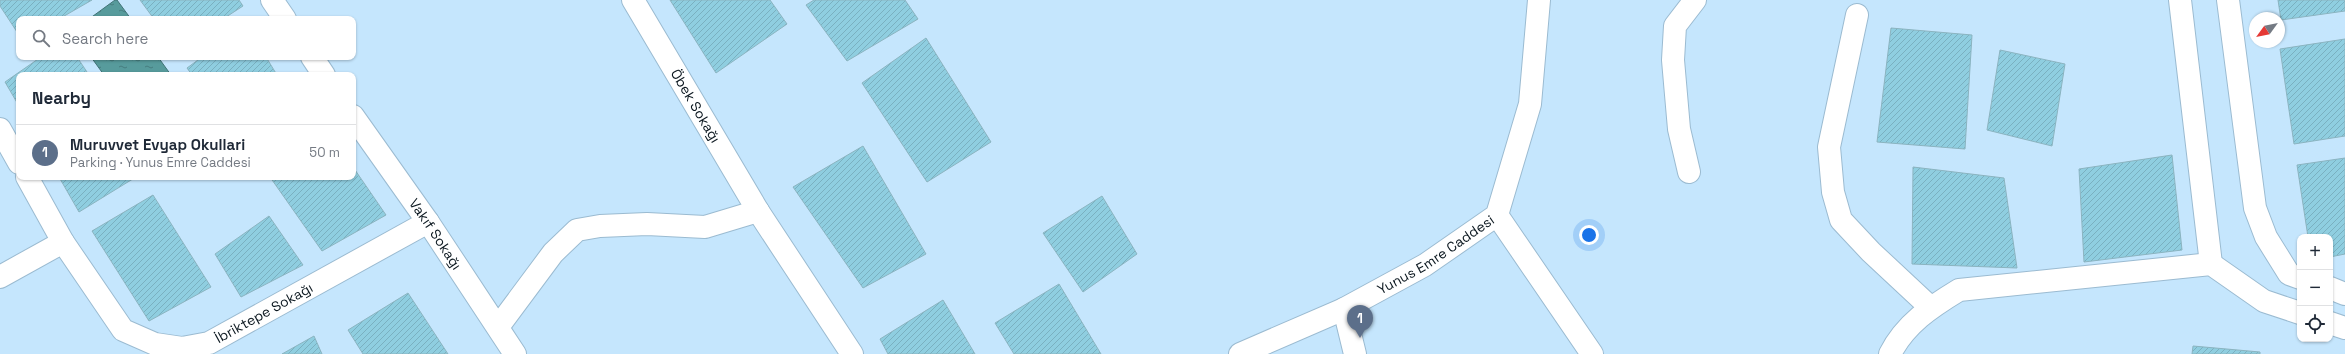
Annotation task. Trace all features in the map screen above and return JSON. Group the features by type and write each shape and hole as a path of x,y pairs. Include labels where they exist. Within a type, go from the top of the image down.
{"street":[{"path":"272,0 283,16"},
{"name":"Öbek Sokağı","path":"633,0 758,211 852,354"},
{"name":"Yunus Emre Caddesi","path":"1240,354 1344,309 1426,265 1497,215 1530,104 1539,0"},
{"path":"1689,172 1678,129 1673,60 1675,26 1695,0"},
{"path":"2180,0 2211,264"},
{"path":"2228,0 2255,208 2266,237 2289,274 2297,277"},
{"path":"1857,15 1830,147 1833,192 1841,220 1870,252 1930,307"},
{"path":"314,60 322,72"},
{"name":"Vakıf Sokağı","path":"356,120 428,222 515,354"},
{"path":"0,129 16,158"},
{"name":"İbriktepe Sokağı","path":"29,180 63,242 123,330 155,344 184,351 209,343 428,222"},
{"path":"498,328 553,253 577,230 600,226 646,224 705,228 758,211"},
{"path":"1497,215 1592,354"},
{"path":"0,277 63,242"},
{"path":"1890,354 1896,342 1908,327 1930,307 1959,290 2211,264 2264,301 2297,312"},
{"path":"2333,289 2345,294"},
{"path":"1344,309 1355,354"},
{"path":"2333,324 2345,328"}],"water":[{"path":"117,0 129,16 93,16"},
{"path":"93,60 160,60 169,72 102,72"}],"building":[{"path":"0,0 92,0 64,16 16,16 16,30 0,6"},
{"path":"140,0 239,0 243,6 228,16 152,16"},
{"path":"670,0 770,0 787,24 716,73"},
{"path":"814,0 905,0 918,19 847,61 806,5"},
{"path":"2278,0 2345,0 2345,11 2285,19 2285,12 2280,12"},
{"path":"1891,28 1972,35 1965,149 1877,142"},
{"path":"926,38 991,142 927,182 862,83"},
{"path":"2345,39 2345,136 2294,144 2280,49"},
{"path":"2000,50 2065,64 2052,146 1987,130"},
{"path":"37,60 79,60 87,72 19,72"},
{"path":"198,60 268,60 275,72 190,72 187,68"},
{"path":"16,74 16,101 5,82"},
{"path":"863,146 926,254 863,288 793,187"},
{"path":"2172,155 2182,250 2084,262 2079,169"},
{"path":"2345,158 2345,254 2333,256 2333,234 2308,234 2297,165"},
{"path":"1913,167 2004,178 2017,268 1912,264"},
{"path":"356,171 386,215 322,251 272,180 356,180"},
{"path":"61,180 131,180 79,212"},
{"path":"153,195 211,287 149,321 92,231"},
{"path":"1102,196 1137,254 1083,292 1043,233"},
{"path":"269,216 303,265 241,297 215,254"},
{"path":"1059,284 1101,354 1014,354 995,323"},
{"path":"408,293 448,354 363,354 348,330"},
{"path":"943,300 975,354 888,354 880,339"},
{"path":"314,336 322,354 282,354"},
{"path":"2193,346 2260,352 2260,354 2192,354"}],"place":[{"name":"Muruvvet Evyap Okullari","path":"1360,338"}]}
